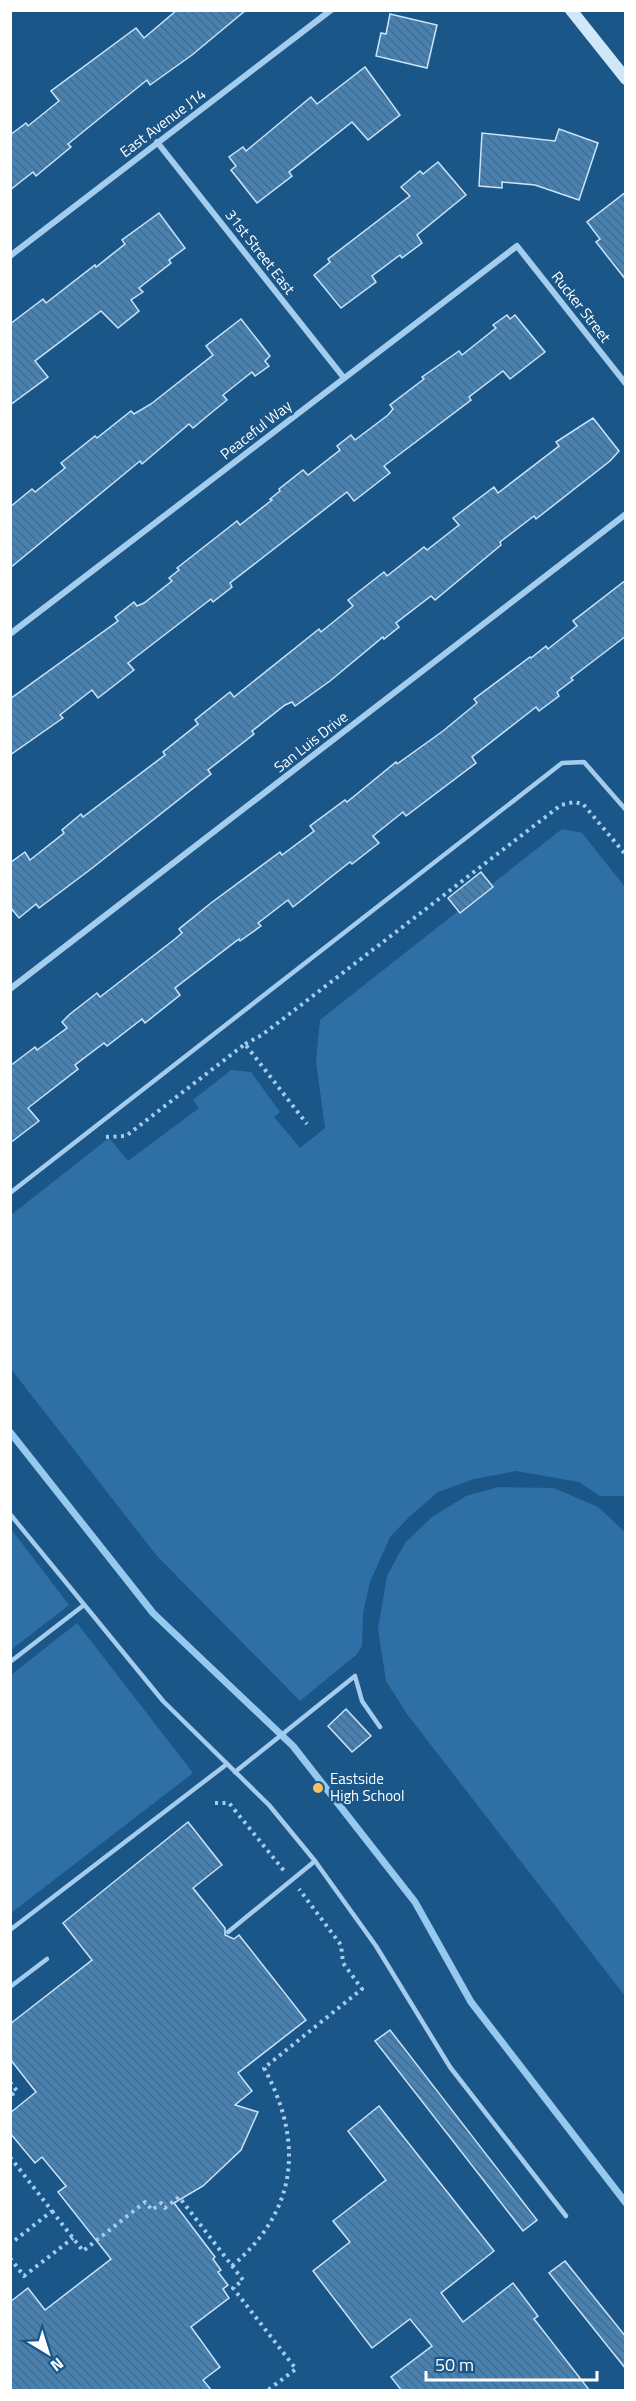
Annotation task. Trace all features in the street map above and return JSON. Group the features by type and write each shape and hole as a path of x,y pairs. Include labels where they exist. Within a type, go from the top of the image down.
{"main road":[{"path":"571,10 626,79"}],"street":[{"name":"East Avenue J14","path":"10,256 331,10"},
{"name":"31st Street East","path":"157,142 344,378"},
{"name":"Peaceful Way","path":"10,634 517,246"},
{"name":"Rucker Street","path":"517,246 626,384"},
{"name":"San Luis Drive","path":"10,989 626,514"}],"lane":[{"path":"10,1192 562,763 584,762 626,810"},
{"path":"10,1514 163,1701 269,1805 315,1862 376,1946 450,2067 566,2216"},
{"path":"10,1662 84,1605"},
{"path":"235,1772 355,1676 362,1701 380,1727"},
{"path":"10,1930 227,1764"},
{"path":"228,1932 315,1862"},
{"path":"10,1987 47,1959"}],"path":[{"path":"99,1143 107,1136 126,1136 245,1044 262,1035 561,805 583,804 626,855"},
{"path":"245,1044 307,1124"},
{"path":"215,1803 229,1803 292,1881 341,1945 343,1963 362,1989 264,2068 275,2088 288,2126 288,2170 283,2194 270,2224 253,2248 232,2266"},
{"path":"10,2082 17,2091 10,2096"},
{"path":"10,2157 83,2251 145,2202 152,2210 161,2203 165,2208 179,2197 243,2280 233,2288 296,2369 268,2391"},
{"path":"10,2244 52,2211"},
{"path":"10,2258 24,2276 73,2238"}],"shaded area":[{"path":"562,829 582,833 625,887 625,1496 600,1496 579,1482 516,1471 474,1479 438,1492 390,1537 370,1582 363,1613 362,1646 357,1654 300,1701 157,1556 11,1369 11,1215 109,1138 128,1161 199,1108 193,1100 231,1070 251,1072 280,1112 274,1117 300,1148 325,1128 316,1061 320,1020"},
{"path":"499,1487 554,1488 598,1507 625,1532 625,1996 407,1714 386,1681 378,1629 387,1576 405,1543 432,1517 466,1496"},
{"path":"11,1529 69,1605 11,1650"},
{"path":"77,1623 193,1773 11,1913 11,1675"}],"building":[{"path":"177,10 246,10 192,55 150,85 147,80 68,144 71,147 36,176 33,172 10,190 10,135 26,123 28,126 59,101 51,91 136,28 144,38"},
{"path":"390,14 437,25 427,68 376,56 381,33 386,34"},
{"path":"365,67 400,115 368,140 352,122 289,172 292,176 257,203 231,170 236,166 229,157 243,147 246,151 311,97 317,104"},
{"path":"559,129 598,143 579,200 535,185 502,182 502,188 479,186 482,133 555,141"},
{"path":"438,162 466,195 417,235 422,243 402,258 400,255 372,276 376,282 341,308 314,275 330,262 328,259 410,196 401,187 420,171 423,174"},
{"path":"626,192 626,280 596,242 600,239 587,222"},
{"path":"159,213 185,248 169,260 171,263 139,288 143,292 131,300 139,311 118,328 101,311 35,361 48,377 10,405 10,324 43,299 46,303 95,265 96,267 125,244 122,240"},
{"path":"507,315 510,319 515,315 545,352 510,379 503,371 469,397 471,400 384,466 390,473 354,501 347,492 230,583 232,587 213,602 211,599 128,663 134,670 98,698 92,690 60,715 63,718 10,755 10,699 118,621 115,617 134,602 137,606 144,603 172,581 169,578 179,570 177,568 237,521 240,525 272,500 270,499 280,491 279,489 303,470 308,475 340,450 337,446 351,435 355,440 388,415 393,409 390,405 424,379 422,377 459,351 462,355 496,328 493,325"},
{"path":"241,319 270,356 265,361 269,366 255,376 252,372 223,395 227,400 193,428 189,424 142,464 140,461 10,568 10,507 32,489 35,492 65,468 61,463 95,436 97,438 131,411 134,414 151,404 213,355 206,346"},
{"path":"593,418 619,451 610,461 536,519 534,516 500,542 501,545 435,600 431,596 396,623 399,627 384,639 383,637 330,681 295,706 292,702 285,705 252,731 254,734 208,770 211,774 39,908 36,904 19,918 10,907 10,863 25,852 30,860 64,833 62,830 81,814 83,817 165,755 163,752 198,724 195,720 230,692 234,697 319,629 321,632 353,606 348,600 384,572 387,576 424,547 427,550 459,525 453,518 494,487 498,493 559,446 556,442"},
{"path":"626,580 626,636 571,678 573,680 557,692 559,696 539,711 536,707 472,757 476,763 406,816 403,812 373,836 379,843 352,864 350,862 293,907 288,900 258,923 261,926 240,941 239,939 175,988 180,995 145,1023 142,1019 107,1046 104,1043 75,1065 78,1069 28,1108 39,1121 10,1143 10,1066 35,1047 37,1050 67,1028 62,1022 70,1014 97,993 100,997 175,939 182,933 179,929 211,903 280,852 282,855 314,831 310,826 345,800 347,802 396,762 397,764 443,731 477,703 474,699 530,657 546,646 548,649 577,626 573,621"},
{"path":"481,872 493,887 460,913 448,898"},
{"path":"346,1709 371,1736 352,1752 328,1726"},
{"path":"188,1822 222,1865 193,1888 225,1928 225,1935 234,1939 239,1935 306,2020 238,2073 252,2091 235,2105 258,2112 241,2150 203,2186 174,2203 215,2257 213,2259 221,2270 218,2272 228,2285 223,2289 229,2298 191,2327 220,2367 203,2380 212,2391 10,2391 10,2302 28,2288 45,2310 111,2259 58,2192 66,2186 42,2157 35,2163 10,2133 10,2113 36,2092 10,2059 10,2024 92,1960 63,1923"},
{"path":"390,2030 537,2220 523,2231 375,2041"},
{"path":"379,2106 494,2251 441,2293 463,2322 513,2283 538,2316 534,2319 590,2391 402,2391 391,2377 432,2346 410,2319 372,2348 313,2271 350,2242 333,2221 386,2180 348,2131"},
{"path":"565,2261 626,2337 626,2369 549,2273"}],"waterway":[{"path":"10,1432 153,1613 293,1746 415,1902 471,2002 626,2203"}],"place":[{"name":"Eastside High School","path":"318,1788"}]}
